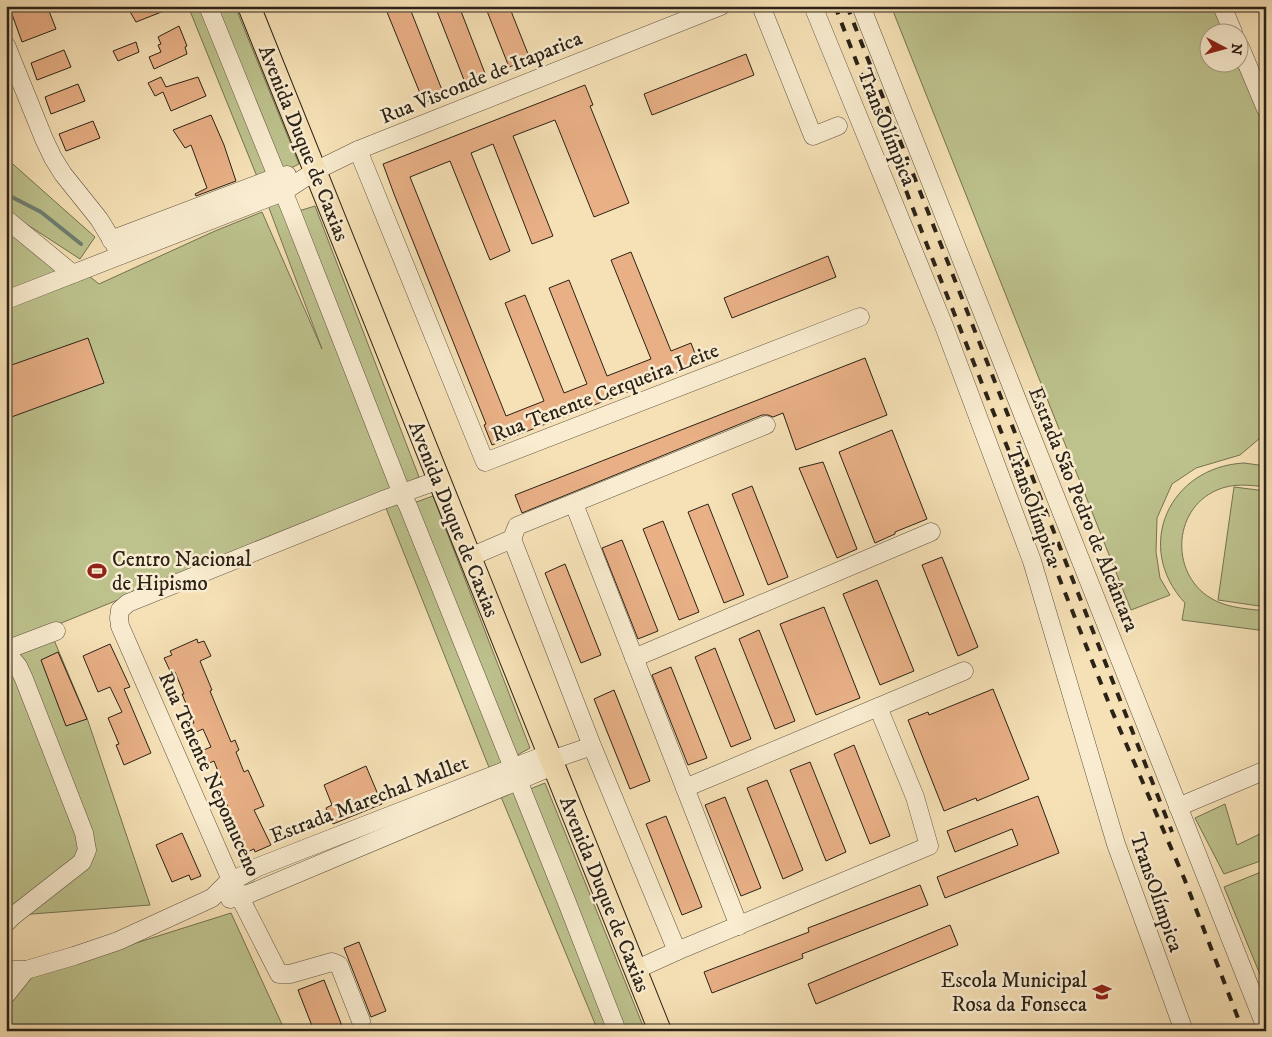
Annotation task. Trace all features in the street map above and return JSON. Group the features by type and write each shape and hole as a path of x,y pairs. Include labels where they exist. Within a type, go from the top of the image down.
{"main road":[{"name":"Avenida Duque de Caxias","path":"249,6 660,1031"}],"street":[{"path":"208,6 617,1031"},
{"name":"Rua Visconde de Itaparica","path":"6,300 121,255 315,171 358,150 721,6"},
{"path":"761,6 813,136 838,126"},
{"name":"TransOlímpica","path":"813,6 944,326 1032,561 1116,844 1184,1031"},
{"name":"Estrada São Pedro de Alcântara","path":"861,6 1266,1028"},
{"path":"1222,6 1229,22"},
{"path":"6,45 53,158 63,174 99,220 121,255"},
{"path":"1250,71 1266,109"},
{"name":"Rua Tenente Cerqueira Leite","path":"358,150 484,462 860,316"},
{"name":"Rua Visconde de Itaparica","path":"111,240 280,185"},
{"path":"6,219 73,274"},
{"path":"677,951 592,746 512,539 517,526 766,425"},
{"path":"402,494 438,480"},
{"name":"Rua Tenente Nepomuceno","path":"361,1021 339,965 332,962 290,974 279,974 231,880 120,626 119,618 120,610 128,603 402,494"},
{"path":"574,504 739,926"},
{"path":"634,658 931,532"},
{"path":"470,557 512,539"},
{"path":"6,924 13,916 82,862 87,850 84,833 24,679 18,666 6,651 56,631"},
{"path":"685,788 964,671"},
{"path":"635,970 929,846 915,797 878,708"},
{"name":"Estrada Marechal Mallet","path":"6,970 26,970 118,941 212,898 225,884 258,867 368,824 592,746"},
{"path":"1178,807 1266,770"},
{"name":"Estrada Marechal Mallet","path":"212,898 226,899 239,897 374,841 515,774"},
{"path":"368,824 374,841"},
{"path":"6,995 26,970"}],"green space":[{"name":"Centro Nacional de Hipismo","path":"188,6 208,6 292,213 315,206 419,477 402,486 408,505 433,496 530,748 512,758 525,791 545,783 645,1031 598,1031 492,775 380,493 49,628 88,721 150,905 6,916 6,158 95,237 80,259 17,218 99,284 215,231 262,212 322,349 260,184"},
{"path":"215,6 235,6 299,164 283,172"},
{"path":"891,6 1217,6 1224,22 1200,22 1200,72 1245,72 1266,114 1266,433 1240,455 1196,468 1172,484 1157,518 1156,552 1160,578 1170,595 1131,610"},
{"path":"1244,463 1266,466 1266,487 1229,486 1217,490 1202,500 1191,512 1184,528 1183,560 1189,576 1200,589 1214,600 1246,609 1266,611 1266,631 1182,620 1185,603 1170,581 1162,558 1161,535 1167,514 1179,494 1196,479 1218,468"},
{"path":"1234,487 1266,491 1266,607 1218,600"},
{"path":"1225,804 1237,845 1266,831 1266,859 1224,874 1195,818"},
{"path":"1266,870 1266,989 1224,887"},
{"path":"231,913 285,1031 6,1031 6,984"}],"building":[{"path":"9,6 47,6 56,29 22,42"},
{"path":"141,6 174,7 136,22 129,10"},
{"path":"402,6 409,6 444,95 424,103 387,12"},
{"path":"435,6 459,6 486,76 466,85"},
{"path":"485,6 509,6 530,59 509,67"},
{"path":"179,26 187,46 185,47 187,54 154,69 149,57 161,52 158,45 161,44 158,37"},
{"path":"136,42 139,52 118,61 113,51"},
{"path":"64,50 71,67 37,80 31,63"},
{"path":"746,54 754,75 652,115 644,94"},
{"path":"161,77 166,87 198,77 206,96 171,111 163,92 155,96 148,83"},
{"path":"78,84 85,101 51,114 45,97"},
{"path":"585,85 593,105 590,106 629,203 594,217 555,120 513,136 553,236 532,244 493,144 471,153 510,251 490,260 450,161 410,177 506,416 544,401 505,303 525,295 564,393 587,384 549,288 569,280 607,376 651,359 611,260 631,252 671,351 691,343 699,364 492,445 484,425 486,424 383,164"},
{"path":"211,115 224,145 236,181 196,196 195,194 207,188 191,145 185,148 173,130"},
{"path":"93,121 100,138 66,151 59,134"},
{"path":"828,256 836,277 732,318 724,298"},
{"path":"88,338 104,383 6,419 6,367"},
{"path":"865,358 887,415 796,450 783,413 773,417 762,415 522,513 515,495"},
{"path":"892,430 927,519 895,532 895,534 875,543 839,452"},
{"path":"823,462 857,549 837,558 799,468"},
{"path":"752,486 788,577 768,585 732,494"},
{"path":"708,504 744,595 724,603 688,512"},
{"path":"663,521 699,612 679,620 643,529"},
{"path":"622,540 658,631 638,639 602,548"},
{"path":"942,557 978,647 958,656 922,565"},
{"path":"565,564 601,655 581,663 545,573"},
{"path":"877,580 914,671 880,685 843,594"},
{"path":"824,607 860,698 816,715 780,624"},
{"path":"759,630 795,721 775,729 739,639"},
{"path":"197,639 198,643 204,641 211,656 200,661 212,690 210,691 231,742 235,740 239,750 236,752 244,772 248,770 264,806 254,810 271,845 255,852 254,849 247,852 215,781 221,779 214,761 207,764 201,751 211,747 203,729 194,733 191,724 194,723 182,694 184,694 175,672 171,673 164,658 172,655 170,651"},
{"path":"110,644 130,687 124,689 151,753 124,765 116,745 119,744 108,718 122,712 110,687 98,692 83,656"},
{"path":"715,648 751,739 731,747 695,657"},
{"path":"58,652 87,719 66,726 41,660"},
{"path":"671,667 707,758 688,765 652,675"},
{"path":"993,689 1029,779 977,801 976,798 944,811 908,720 928,712 929,715"},
{"path":"614,690 650,781 630,789 594,699"},
{"path":"854,745 890,836 870,844 834,754"},
{"path":"810,762 846,852 826,861 790,770"},
{"path":"366,766 382,804 333,824 326,808 332,805 324,785"},
{"path":"767,780 803,870 783,879 747,788"},
{"path":"1038,796 1059,853 945,898 937,877 1018,845 1012,829 955,852 947,831"},
{"path":"725,797 761,888 741,896 705,805"},
{"path":"666,816 702,907 682,915 646,824"},
{"path":"182,833 201,876 191,880 189,875 172,882 156,845"},
{"path":"920,885 928,905 802,954 803,958 712,993 704,972 809,932 808,928"},
{"path":"950,925 958,945 816,1004 808,984"},
{"path":"359,942 386,1011 371,1017 344,948"},
{"path":"324,980 344,1031 314,1031 298,990"}],"waterway":[{"path":"6,194 41,212 81,244"}],"railway":[{"path":"835,6 927,245 1112,711 1184,878 1243,1031"},
{"path":"847,6 1172,832"}],"place":[{"name":"Centro Nacional de Hipismo","path":"97,571"},
{"name":"Escola Municipal Rosa da Fonseca","path":"1102,992"}]}
